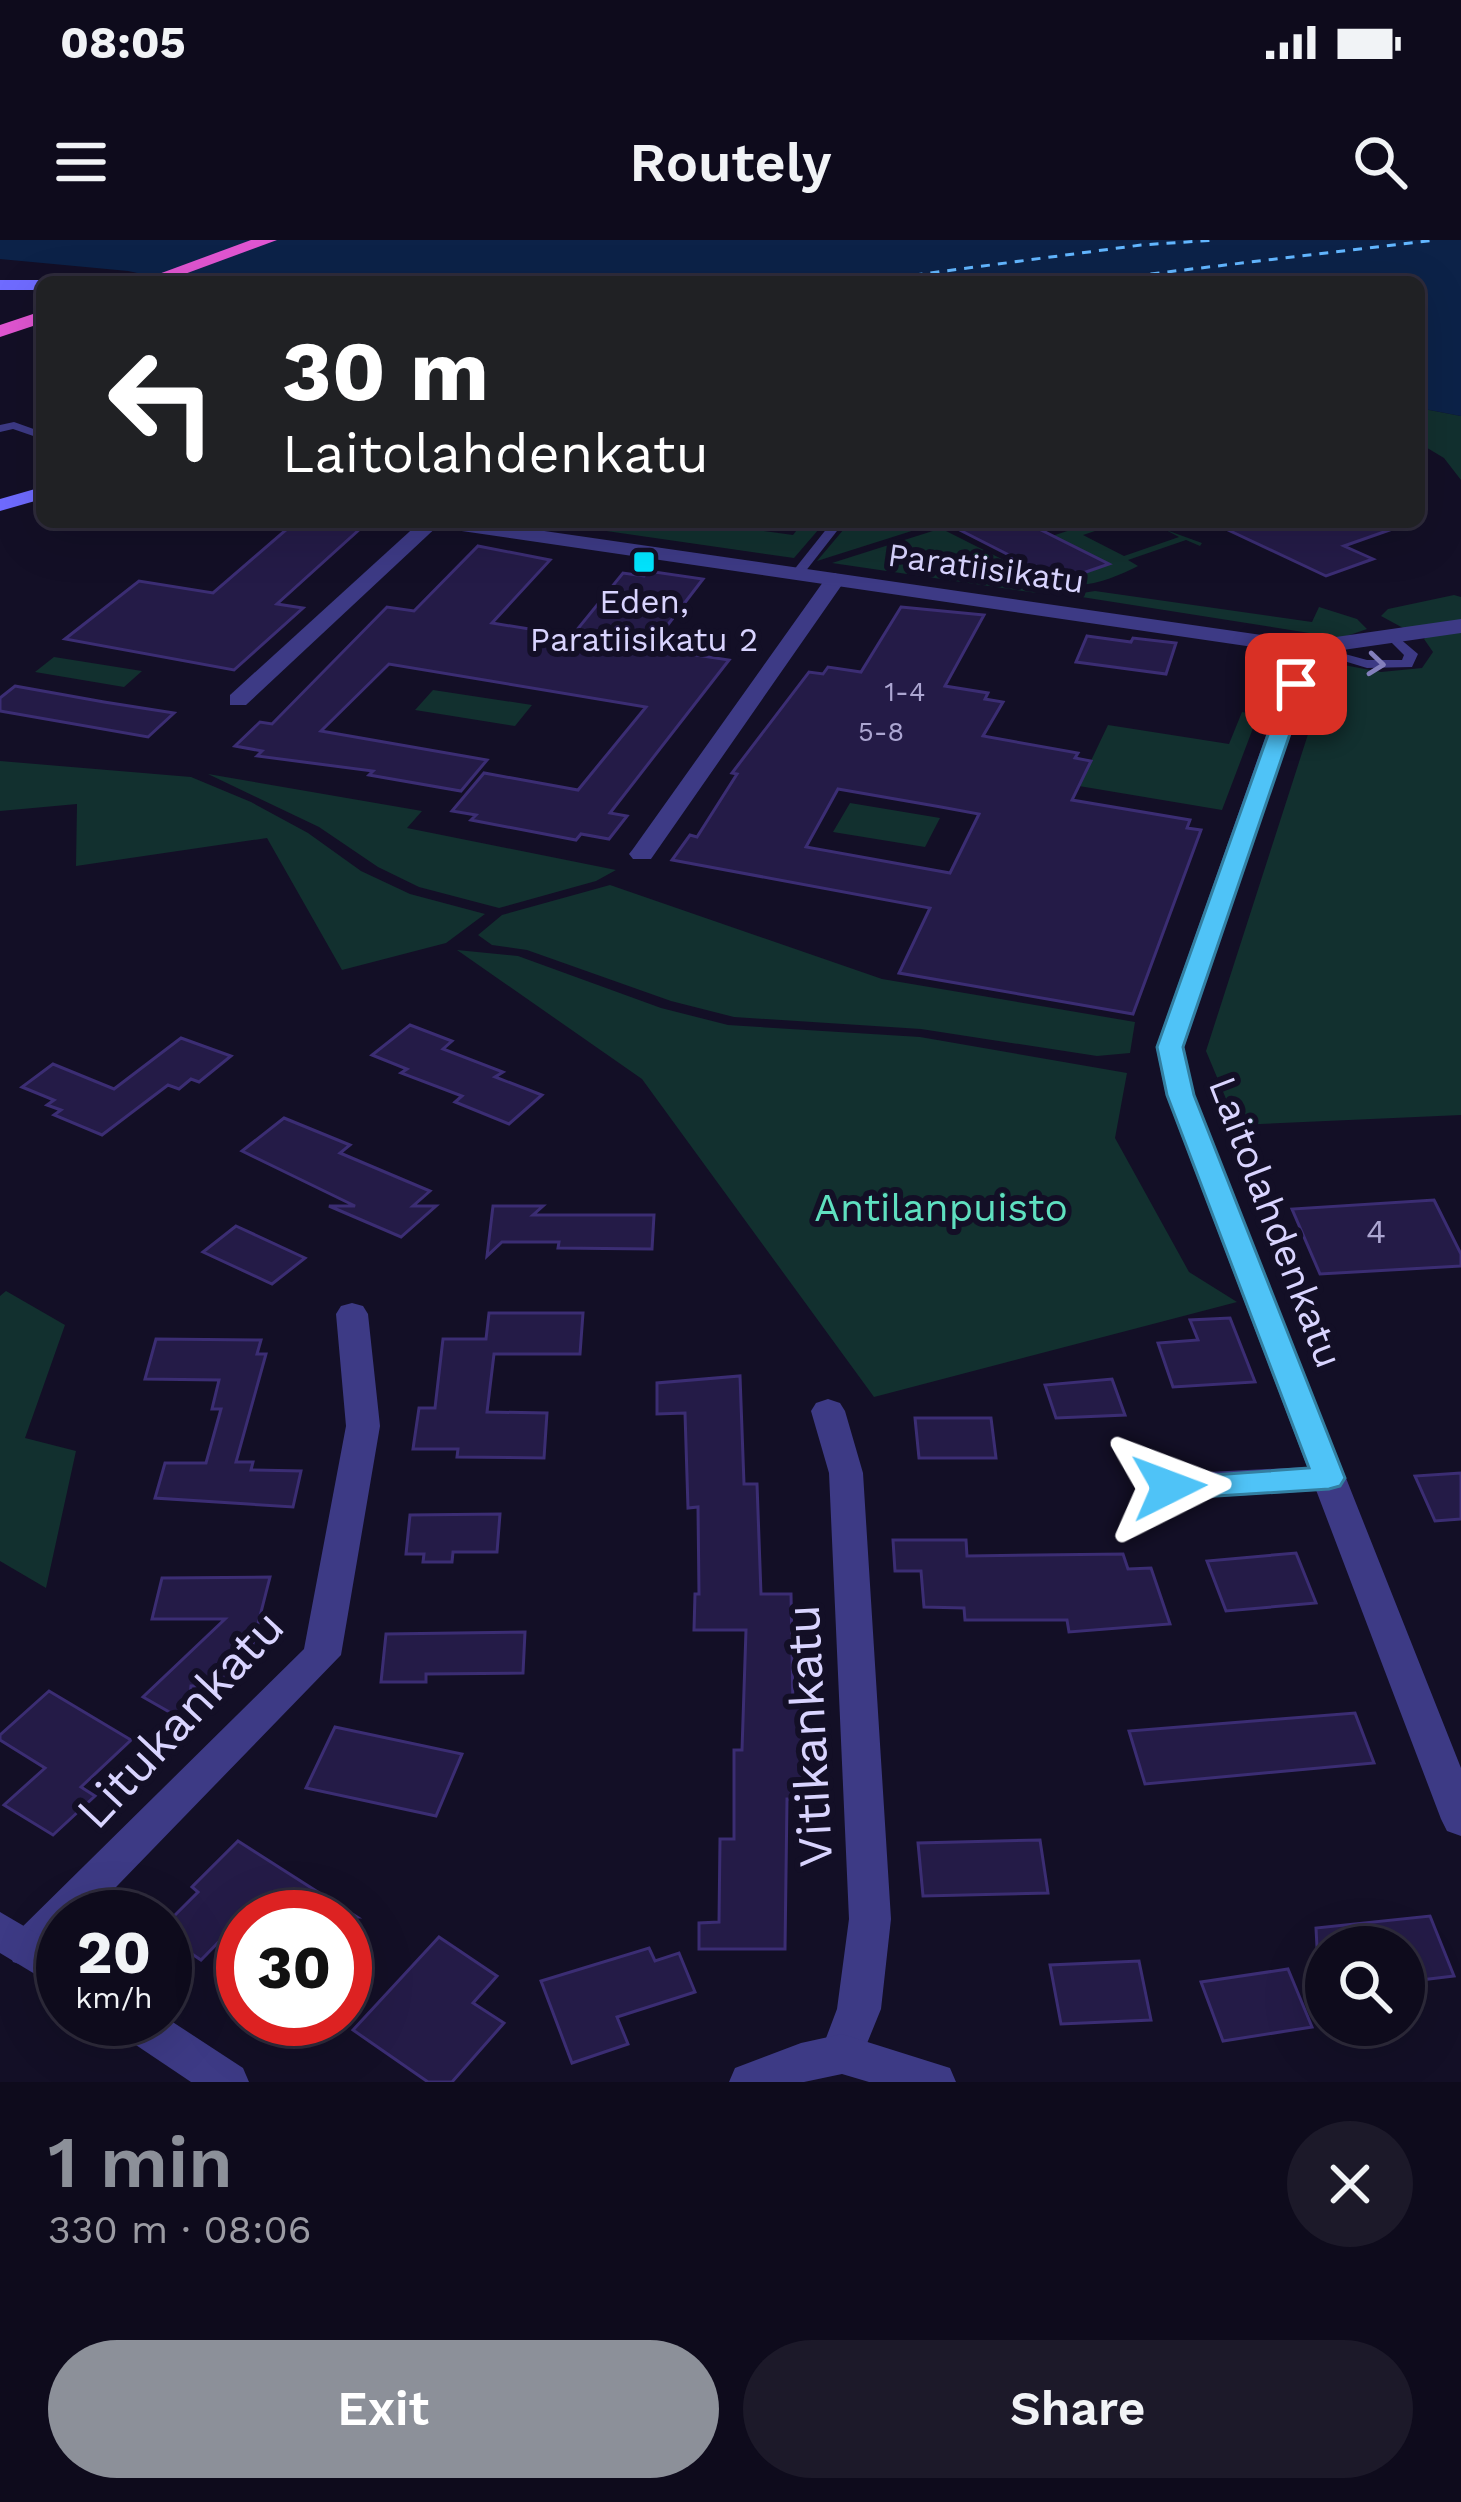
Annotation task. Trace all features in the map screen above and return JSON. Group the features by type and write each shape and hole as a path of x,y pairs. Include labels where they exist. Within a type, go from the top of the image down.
{"highway":[{"path":"163,276 268,240"},
{"path":"0,331 36,319"}],"main road":[{"path":"0,285 36,285"},
{"path":"0,506 36,495"}],"street":[{"path":"238,700 425,528"},
{"name":"Paratiisikatu","path":"482,528 1308,648 1461,626"},
{"path":"642,854 835,579"},
{"name":"Laitolahdenkatu","path":"1308,648 1170,1047 1180,1095 1461,1819"},
{"name":"Litukankatu","path":"30,1950 322,1655 362,1426 352,1314"},
{"name":"Vitikankatu","path":"828,1411 846,1472 870,1919 859,2009 842,2054"},
{"path":"1169,1487 1329,1478"},
{"path":"173,2046 227,2082"},
{"path":"751,2082 802,2062 842,2054 934,2082"}],"lane":[{"path":"0,429 14,425 36,434"},
{"path":"796,574 833,528"}],"green space":[{"path":"1425,409 1461,416 1461,480 1444,458 1425,447"},
{"path":"586,528 742,528 793,535 798,528 820,528 794,558"},
{"path":"921,528 817,561 844,529"},
{"path":"1077,528 1104,528 1083,535 1124,556 1179,537 1166,530 1202,543 1186,540 1128,560 1138,566 1120,575 1079,585 1060,581 1107,565 1052,536"},
{"path":"939,529 1057,587 1037,593 832,563"},
{"path":"1095,591 1312,622 1319,607 1357,619 1367,629 1341,638 1069,595"},
{"path":"1461,597 1461,621 1405,629 1381,616 1388,609"},
{"path":"1461,629 1461,1115 1237,1125 1206,1051 1329,669 1333,663 1381,672 1422,668 1433,652 1424,639 1429,634"},
{"path":"54,657 142,671 124,687 35,672"},
{"path":"433,690 532,705 515,726 415,710"},
{"path":"1242,712 1258,715 1222,810 1079,786 1108,725 1229,744"},
{"path":"0,761 191,777 251,802 308,833 361,871 410,894 485,914 446,943 342,970 267,838 76,866 77,804 0,811"},
{"path":"208,774 422,811 407,828 616,870 596,881 499,908 419,887 378,867 319,827"},
{"path":"850,803 940,818 925,847 833,832"},
{"path":"610,885 882,979 1135,1022 1130,1053 1097,1056 921,1029 734,1017 671,1001 527,950 492,945 478,935 502,915"},
{"name":"Antilanpuisto","path":"457,950 518,956 661,1008 728,1025 920,1037 1127,1073 1115,1138 1189,1272 1237,1302 874,1397 642,1079"},
{"path":"6,1291 65,1325 25,1438 76,1451 46,1588 0,1561 0,1296"}],"water":[{"path":"0,240 1461,240 1461,416 1425,409 1425,276 152,276 0,259"}],"building":[{"path":"288,528 361,528 277,604 303,608 234,670 65,639 139,581 213,593"},
{"path":"956,528 1037,528 1109,564 1060,581"},
{"path":"1224,528 1395,528 1344,546 1373,559 1326,576"},
{"path":"478,546 550,560 492,623 572,636 623,573 644,576 648,571 703,579 650,648 729,660 610,813 627,816 609,839 581,834 576,840 471,820 476,815 452,811 484,773 578,790 646,707 389,664 321,731 487,760 461,791 369,775 373,771 257,756 262,751 235,746 260,722 272,724 387,607 414,611"},
{"path":"901,607 984,615 945,686 988,693 985,699 1003,702 983,736 1078,753 1075,758 1091,761 1072,800 1190,820 1187,828 1201,830 1133,1014 899,973 930,908 672,860 690,835 697,837 737,774 732,773 809,672 823,674 828,667 861,672","holes":["838,789 979,814 950,873 806,847"]},
{"path":"1087,636 1176,643 1166,674 1076,662"},
{"path":"15,686 174,713 148,737 0,711 0,698"},
{"path":"410,1025 452,1041 443,1049 503,1072 495,1077 542,1095 509,1124 455,1102 462,1096 401,1073 407,1069 372,1055"},
{"path":"181,1038 231,1056 199,1082 191,1079 179,1089 168,1085 102,1135 54,1115 61,1110 47,1105 54,1100 22,1087 53,1064 114,1089"},
{"path":"284,1118 350,1145 340,1153 430,1191 413,1206 436,1206 401,1237 329,1206 355,1206 242,1151"},
{"path":"1434,1200 1461,1254 1461,1266 1320,1274 1292,1209"},
{"path":"493,1206 543,1206 533,1215 654,1215 652,1249 502,1242 487,1256"},
{"path":"236,1226 305,1258 272,1284 203,1252"},
{"path":"489,1313 583,1313 580,1354 494,1354 487,1412 547,1413 544,1458 457,1457 458,1449 413,1449 419,1408 435,1408 443,1339 486,1339"},
{"path":"1230,1318 1255,1382 1173,1387 1158,1343 1198,1340 1190,1320"},
{"path":"156,1339 261,1340 257,1354 266,1354 236,1462 253,1462 251,1470 301,1471 293,1507 155,1498 165,1463 206,1463 221,1409 212,1409 219,1380 145,1379"},
{"path":"740,1376 744,1484 757,1484 761,1594 791,1594 793,1707 802,1707 805,1799 787,1799 785,1949 699,1949 699,1923 719,1922 720,1839 734,1839 734,1750 742,1750 746,1630 694,1630 695,1594 699,1594 698,1507 688,1508 685,1413 657,1414 657,1383"},
{"path":"1112,1379 1125,1415 1056,1418 1045,1385"},
{"path":"915,1418 991,1418 996,1458 919,1458"},
{"path":"1461,1473 1461,1519 1435,1521 1415,1476"},
{"path":"500,1514 497,1552 453,1552 452,1562 423,1562 424,1554 406,1554 410,1515"},
{"path":"893,1540 966,1540 967,1556 1123,1554 1128,1569 1151,1568 1170,1624 1069,1632 1067,1620 965,1620 964,1608 924,1607 921,1571 895,1571"},
{"path":"1296,1553 1316,1603 1226,1611 1207,1561"},
{"path":"270,1577 248,1663 225,1685 191,1686 187,1722 143,1697 225,1619 152,1619 162,1578"},
{"path":"525,1632 523,1673 426,1674 426,1682 381,1682 386,1634"},
{"path":"49,1691 131,1740 81,1787 95,1796 53,1835 4,1805 45,1768 0,1740"},
{"path":"1355,1713 1374,1763 1145,1784 1129,1731"},
{"path":"335,1727 462,1754 436,1816 306,1788"},
{"path":"1040,1840 1048,1893 923,1896 918,1843"},
{"path":"238,1841 315,1890 216,1890 216,1945 201,1960 192,1954 192,1898 198,1892 192,1887"},
{"path":"1430,1916 1454,1976 1425,1979 1425,1926 1335,1926"},
{"path":"439,1937 497,1976 473,2003 504,2023 452,2082 428,2082 372,2043 372,2009"},
{"path":"649,1948 655,1961 679,1953 695,1992 617,2017 628,2044 572,2063 541,1981"},
{"path":"1139,1961 1151,2020 1061,2024 1050,1965"},
{"path":"1288,1969 1305,2010 1305,2028 1223,2041 1201,1982"}],"ferry route":[{"path":"908,276 1141,245 1216,240"},
{"path":"1133,276 1435,240"}],"place":[{"name":"Eden, Paratiisikatu 2","path":"644,562"}],"route":[{"path":"1169,1487 1329,1478 1180,1095 1170,1047 1296,684"}]}
